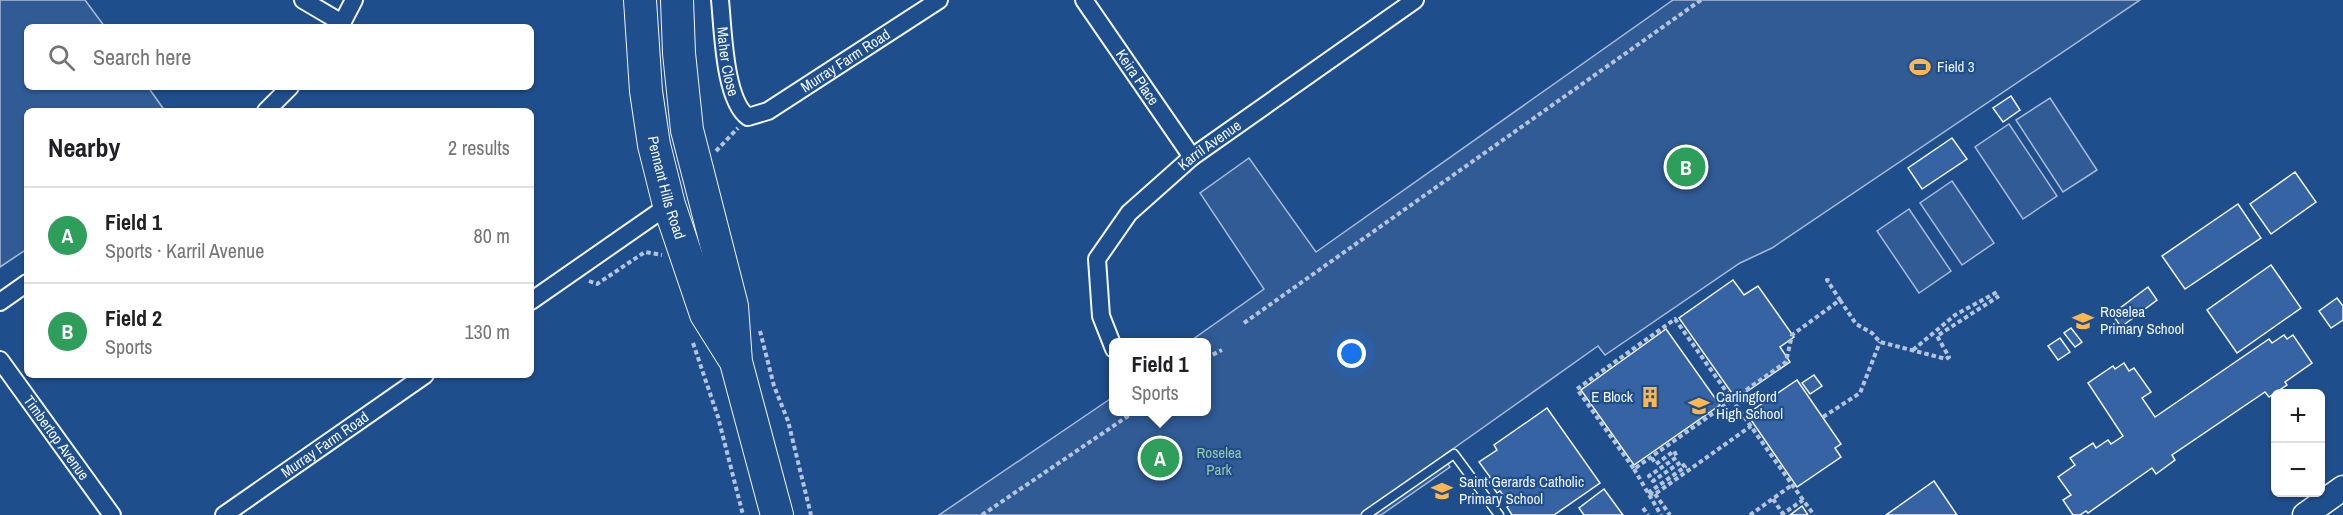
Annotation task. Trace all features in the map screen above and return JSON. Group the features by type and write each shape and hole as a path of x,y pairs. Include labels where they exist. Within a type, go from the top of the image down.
{"highway":[{"name":"Pennant Hills Road","path":"640,0 646,91 654,145 669,205 706,314 736,362"},
{"name":"Pennant Hills Road","path":"677,0 679,53 687,130 732,306 736,362 777,515"},
{"path":"669,205 679,197 683,187 680,162 687,130"}],"street":[{"path":"303,0 339,24"},
{"path":"342,24 354,0"},
{"name":"Maher Close","path":"720,0 730,79 740,110 748,117"},
{"name":"Murray Farm Road","path":"748,117 768,111 939,0"},
{"name":"Keira Place","path":"1084,0 1192,157"},
{"name":"Karril Avenue","path":"1109,338 1101,316 1097,259 1129,213 1192,157 1415,0"},
{"path":"269,108 287,90"},
{"path":"534,299 669,205"},
{"path":"0,302 24,286"},
{"name":"Timbertop Avenue","path":"0,360 112,515"},
{"name":"Murray Farm Road","path":"224,515 420,378"},
{"path":"2305,515 2343,488"}],"lane":[{"path":"1366,515 1454,454 1499,515"}],"path":[{"path":"1244,323 1701,0"},
{"path":"569,274 597,284 645,252 664,256"},
{"path":"1830,281 1827,280 1856,324 1872,333 1880,342 1946,359 1949,357 1937,336 1999,293 1956,315 1913,350"},
{"path":"1634,469 1786,362 1792,335 1840,300"},
{"path":"1661,515 1634,469 1577,388 1675,319 1814,515"},
{"path":"690,334 718,417 743,515"},
{"path":"1823,417 1860,393 1880,342"},
{"path":"1211,356 1222,350"},
{"path":"982,515 1127,416"},
{"path":"1648,493 1655,494 1751,426"},
{"path":"1648,493 1685,467 1681,462 1653,482 1649,477 1677,457 1674,451 1656,464 1651,457"},
{"path":"1750,515 1792,485"},
{"path":"1655,494 1670,515"},
{"path":"1773,499 1782,514 1803,500"},
{"path":"1643,508 1648,515"}],"green space":[{"path":"0,0 85,0 103,24 24,24 24,90 150,90 163,108 24,108 24,251 0,267"},
{"name":"Roselea Park","path":"1673,0 2140,0 1772,248 1740,263 1605,355 1598,346 1443,456 1450,467 1381,515 939,515 1109,400 1109,416 1211,416 1211,338 1195,338 1264,289 1200,193 1249,158 1316,252"},
{"path":"2050,98 2097,170 2063,192 2016,120"},
{"path":"2009,124 2057,196 2023,219 1975,147"},
{"path":"1952,181 1994,243 1962,265 1920,203"},
{"path":"1909,209 1951,271 1919,293 1877,231"}],"building":[{"path":"2011,96 2020,110 2003,122 1993,108"},
{"path":"1952,138 1967,159 1922,189 1908,168"},
{"path":"2295,172 2316,202 2271,234 2250,204"},
{"path":"2238,204 2261,238 2185,289 2162,256"},
{"path":"2271,265 2301,308 2237,353 2207,310"},
{"path":"1733,280 1744,295 1758,286 1794,337 1780,347 1790,362 1736,399 1679,318"},
{"path":"2148,287 2157,300 2121,327 2112,314"},
{"path":"2337,298 2343,306 2343,320 2331,328 2319,311"},
{"path":"2071,328 2082,342 2075,347 2064,333"},
{"name":"E Block","path":"1666,329 1720,405 1634,465 1581,390"},
{"path":"2284,335 2287,339 2293,335 2312,363 2285,382 2287,385 2281,389 2271,389 2269,397 2265,392 2172,455 2175,460 2156,474 2152,468 2088,513 2086,511 2080,515 2073,515 2063,500 2071,495 2058,477 2075,465 2070,458 2093,443 2096,448 2108,440 2111,444 2123,436 2088,383 2113,366 2115,369 2124,363 2129,371 2134,368 2151,392 2142,398 2155,417 2269,339 2272,343"},
{"path":"2060,338 2070,352 2058,360 2048,346"},
{"path":"1814,375 1822,386 1810,394 1802,383"},
{"path":"1797,380 1841,444 1835,448 1841,457 1797,487 1747,414"},
{"path":"1547,408 1600,483 1554,515 1512,515 1507,507 1510,504 1500,491 1497,493 1487,479 1490,477 1479,462 1497,450 1494,445"},
{"path":"1934,481 1957,515 1886,515"},
{"path":"1604,489 1623,515 1584,515 1579,508"},
{"path":"1802,506 1808,515 1790,515"}],"place":[{"name":"Field 3","path":"1920,67"},
{"name":"Field 2","path":"1686,167"},
{"name":"Roselea Primary School","path":"2083,321"},
{"name":"E Block","path":"1650,397"},
{"name":"Carlingford High School","path":"1699,406"},
{"name":"Field 1","path":"1160,458"},
{"name":"Saint Gerards Catholic Primary School","path":"1442,491"}]}
